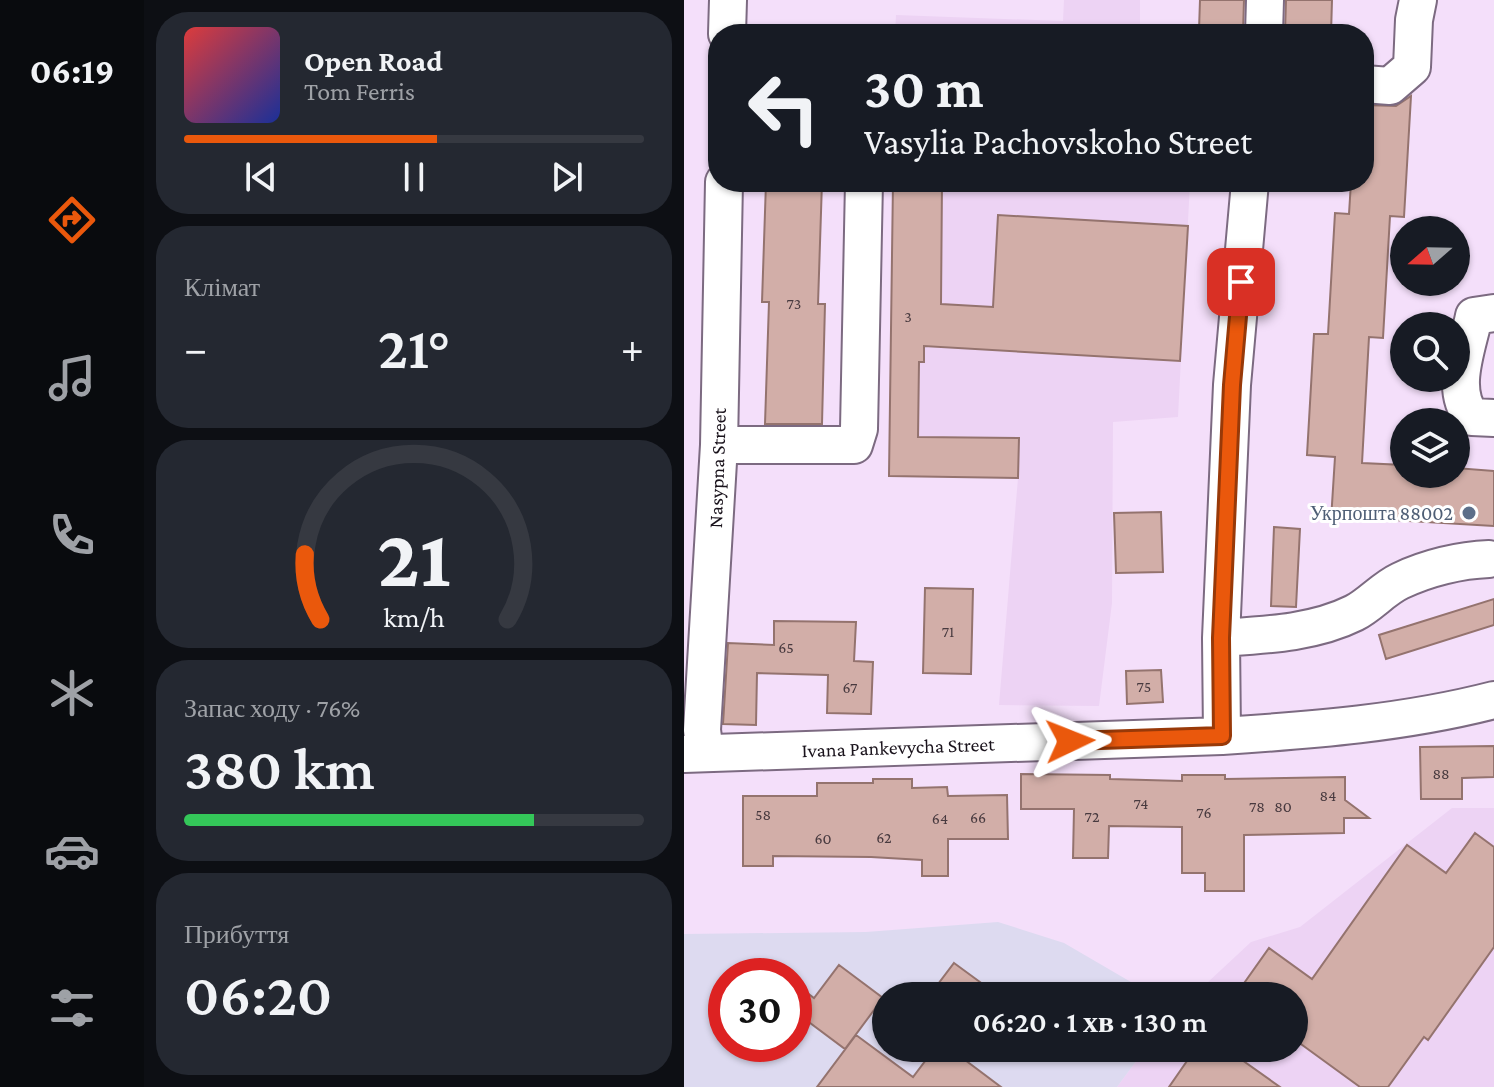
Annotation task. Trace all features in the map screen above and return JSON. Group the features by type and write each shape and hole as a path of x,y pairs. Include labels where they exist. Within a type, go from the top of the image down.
{"street":[{"path":"727,24 728,0"},
{"path":"1264,24 1265,0"},
{"path":"1374,85 1390,86 1412,67 1418,0"},
{"name":"Nasypna Street","path":"694,754 702,730 699,554 719,445 724,192"},
{"path":"719,445 854,445 859,429 864,192"},
{"path":"1222,736 1221,638 1232,385 1249,192"},
{"path":"1494,313 1474,316 1460,388 1464,408 1472,417 1494,418"},
{"path":"1221,638 1309,628 1354,613 1398,582 1435,568 1489,559"},
{"name":"Ivana Pankevycha Street","path":"694,754 1308,731 1414,717 1494,700"}],"shaded area":[{"path":"1064,0 1140,0 1140,24 896,24 896,15 1063,21"},
{"path":"893,192 1189,192 1178,417 1113,422 1112,603 1099,706 999,705 1018,478 889,475"},
{"path":"1452,808 1494,808 1494,1087 1117,1087 1136,1062 1308,1062 1308,982 1208,982 1251,942 1300,927"},
{"path":"998,922 1064,943 1131,982 872,982 872,1062 1136,1062 1117,1087 684,1087 684,934 866,932"}],"building":[{"path":"1200,0 1244,0 1243,24 1199,24"},
{"path":"1286,0 1332,0 1331,24 1285,24"},
{"path":"1411,96 1404,216 1390,216 1383,338 1369,337 1362,463 1390,464 1390,488 1470,488 1470,469 1494,471 1494,526 1358,518 1358,521 1331,520 1335,457 1307,455 1314,334 1328,334 1335,213 1349,214 1350,192 1374,192 1374,105 1396,106"},
{"path":"766,192 822,192 818,304 825,304 822,424 765,424 769,302 762,302"},
{"path":"893,192 942,192 941,304 993,307 998,215 1188,226 1180,361 924,346 924,362 919,362 918,437 1019,438 1018,478 889,476"},
{"path":"1161,512 1163,572 1116,573 1114,513"},
{"path":"1274,527 1300,529 1296,607 1271,606"},
{"path":"925,588 973,589 971,674 923,673"},
{"path":"1494,599 1494,625 1386,659 1379,635"},
{"path":"774,621 856,622 854,661 873,662 871,714 827,713 828,675 757,673 756,725 723,724 728,643 774,645"},
{"path":"1161,670 1163,702 1127,704 1126,671"},
{"path":"1494,746 1494,777 1462,778 1462,799 1421,799 1420,747"},
{"path":"1021,774 1110,775 1110,779 1182,781 1182,775 1225,775 1225,779 1345,777 1345,800 1369,818 1344,818 1344,833 1244,835 1244,891 1205,891 1205,873 1182,873 1182,827 1109,826 1108,858 1073,858 1074,809 1021,809"},
{"path":"873,779 912,779 912,788 947,787 948,796 1007,795 1008,839 948,839 948,876 922,876 922,860 871,857 773,856 773,866 743,866 743,796 817,796 817,783 873,783"},
{"path":"1475,833 1494,847 1494,947 1428,1040 1424,1037 1388,1087 1360,1087 1308,1049 1308,982 1245,982 1269,948 1312,979 1407,845 1446,873"},
{"path":"954,963 980,982 940,982"},
{"path":"839,965 872,990 872,1013 845,1049 812,1024 812,996 814,998"},
{"path":"856,1035 872,1047 872,1062 893,1062 913,1077 924,1062 968,1062 1001,1087 817,1087"},
{"path":"1186,1062 1245,1062 1280,1087 1169,1087"}],"place":[{"name":"Укрпошта 88002","path":"1469,513"}],"route":[{"path":"1070,741 1222,736 1221,638 1232,385 1241,282"}]}
